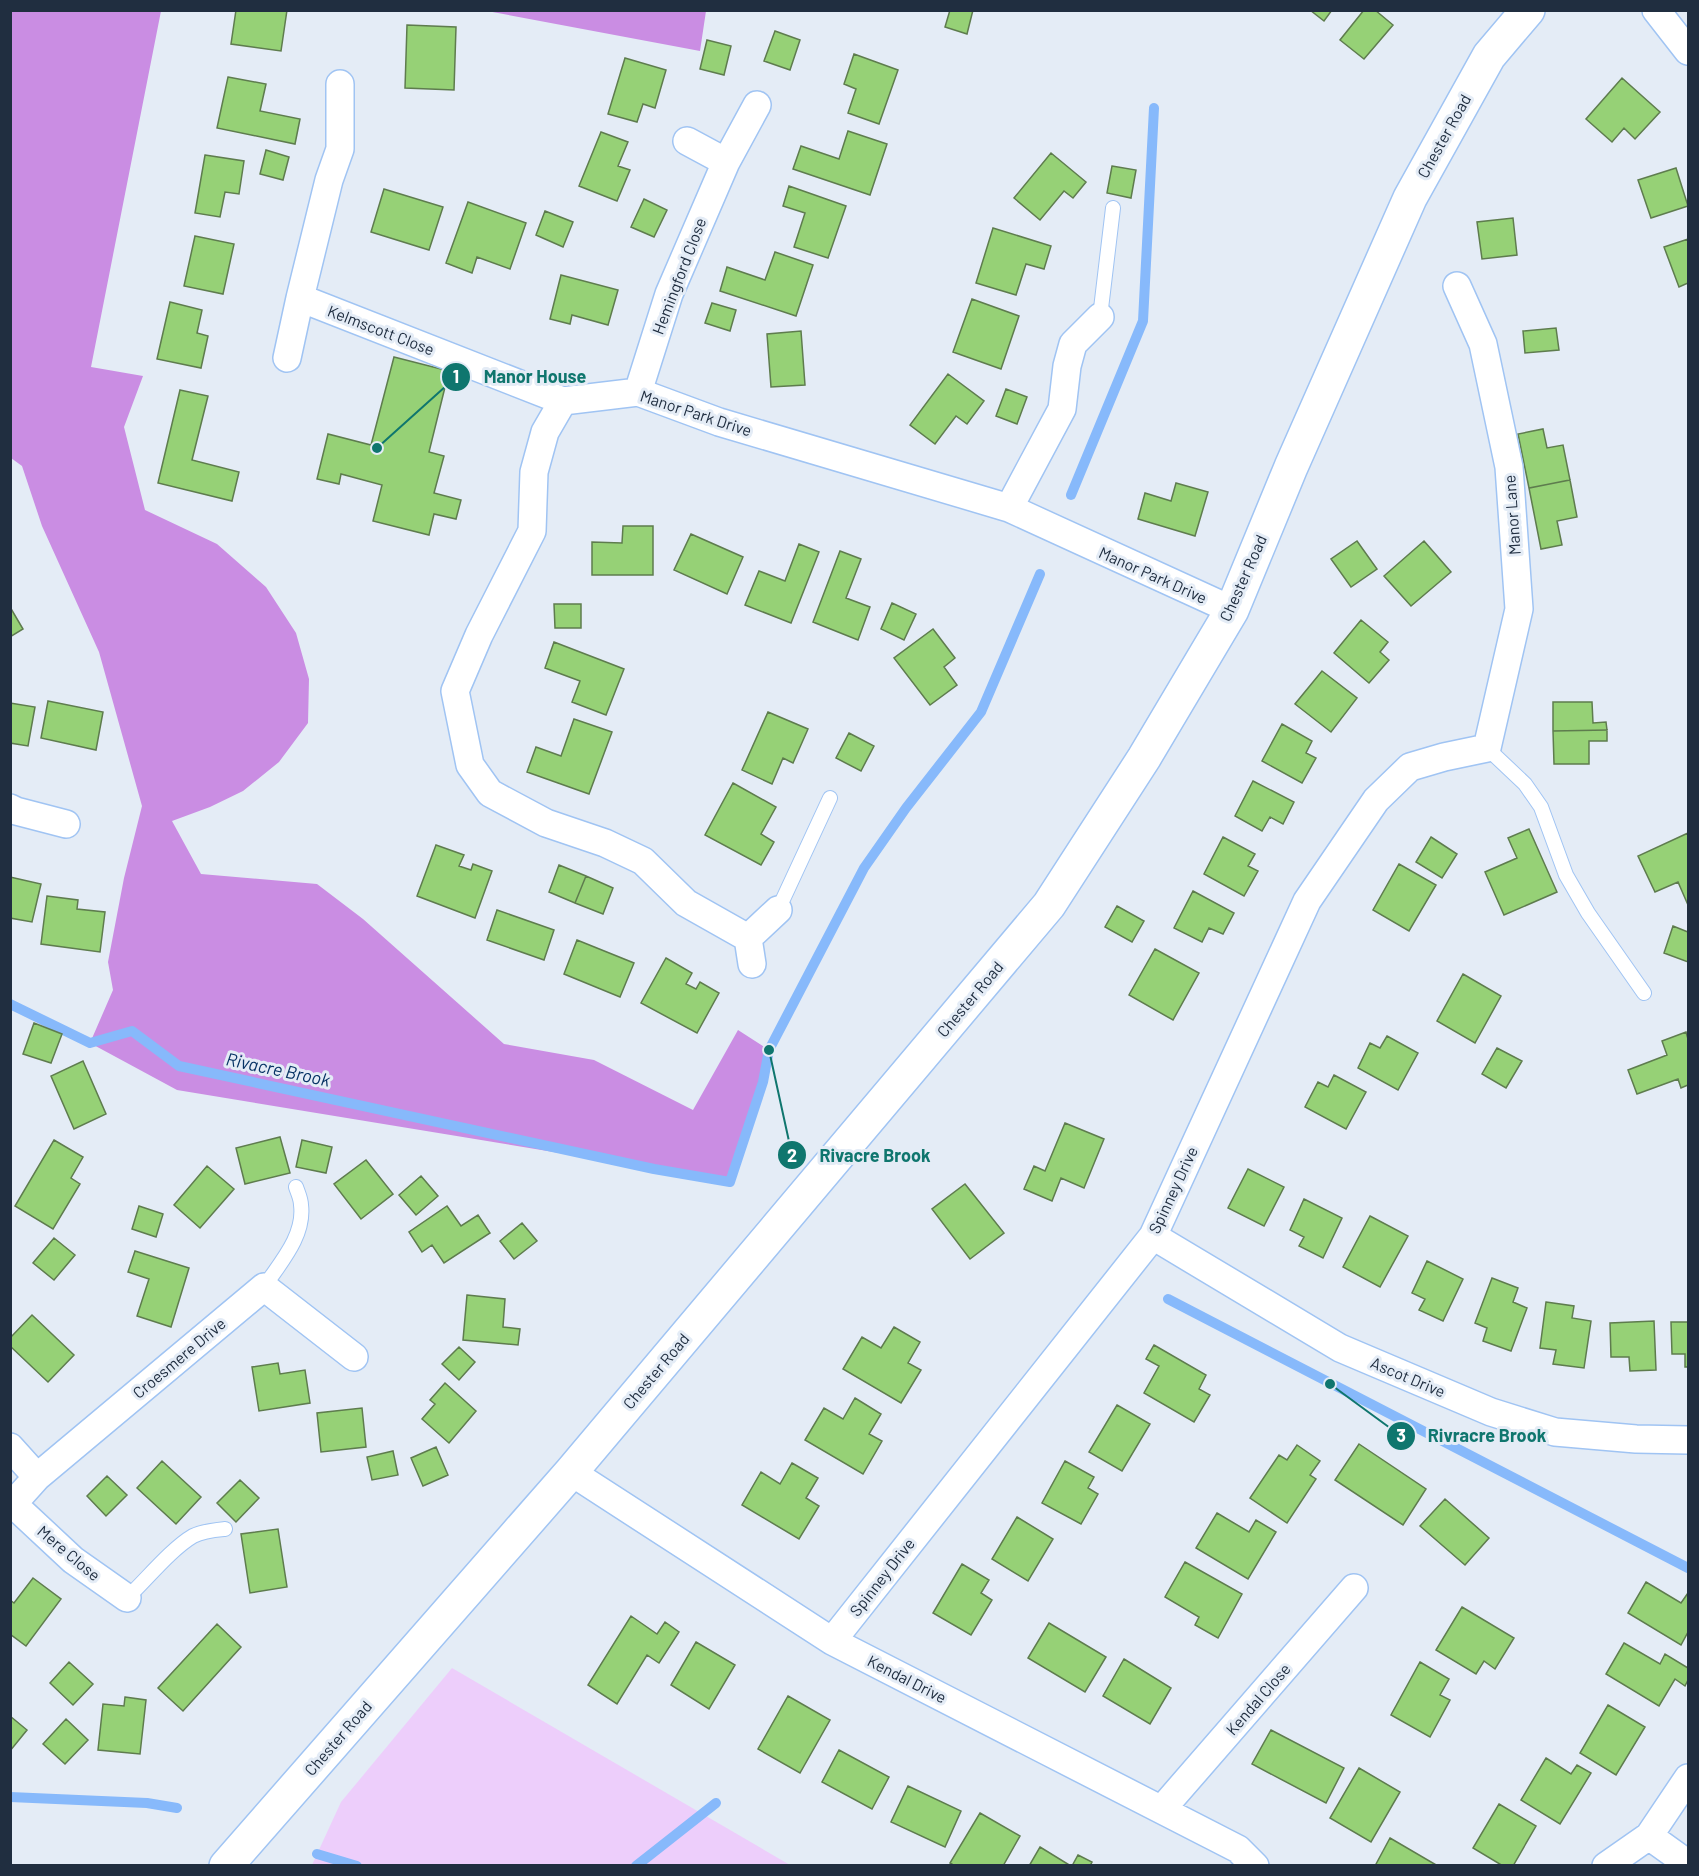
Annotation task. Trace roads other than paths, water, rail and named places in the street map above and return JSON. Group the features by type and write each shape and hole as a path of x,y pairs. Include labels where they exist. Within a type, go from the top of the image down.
{"main road":[{"name":"Chester Road","path":"226,1866 571,1472 1049,905 1144,758 1232,610 1291,467 1410,198 1489,56 1528,10"}],"street":[{"path":"1656,10 1689,51"},
{"path":"287,358 329,180 340,149 340,84"},
{"name":"Hemingford Close","path":"638,392 669,294 726,162 757,105"},
{"path":"687,141 726,162"},
{"name":"Manor Lane","path":"1457,286 1483,344 1509,467 1519,609 1487,748"},
{"name":"Kelmscott Close","path":"300,298 563,401"},
{"path":"1009,508 1062,409 1067,366 1073,344 1100,317"},
{"name":"Manor Park Drive","path":"563,401 638,392 719,422 1009,508 1232,610"},
{"path":"563,401 544,432 534,472 532,531 479,635 455,691 470,765 490,793 546,823 605,843 643,861 686,903 750,951 778,910"},
{"name":"Spinney Drive","path":"832,1641 1153,1236 1307,901 1369,809 1410,767 1487,748"},
{"path":"10,808 66,824"},
{"name":"Ascot Drive","path":"1153,1236 1340,1348 1491,1412 1555,1432 1636,1439 1689,1440"},
{"path":"264,1287 354,1357"},
{"name":"Croesmere Drive","path":"12,1506 37,1477 264,1287"},
{"path":"10,1447 37,1477"},
{"name":"Kendal Drive","path":"571,1472 832,1641 1238,1849 1255,1866"},
{"name":"Mere Close","path":"12,1506 73,1560 128,1598"},
{"name":"Kendal Close","path":"1162,1809 1354,1588"},
{"path":"1606,1866 1649,1836 1689,1778"},
{"path":"1649,1836 1689,1864"}],"lane":[{"path":"1100,317 1113,208"},
{"path":"1487,748 1525,784 1541,807 1566,875 1588,913 1644,993"},
{"path":"778,910 830,798"},
{"path":"264,1287 300,1228 302,1206 296,1186"},
{"path":"128,1598 194,1535 225,1529"}],"waterway":[{"path":"1071,495 1143,321 1154,108"},
{"name":"Rivacre Brook","path":"10,1004 90,1043 132,1031 179,1066 654,1169 730,1182 763,1082 769,1050 864,868 906,808 981,712 1040,574"},
{"path":"1168,1299 1688,1568"},
{"path":"10,1797 147,1803 177,1808"},
{"path":"636,1866 716,1803"},
{"path":"317,1854 357,1866"}],"place":[{"name":"Manor House","path":"377,448"},
{"name":"Rivacre Brook","path":"769,1050"},
{"name":"Rivracre Brook","path":"1330,1384"}]}
